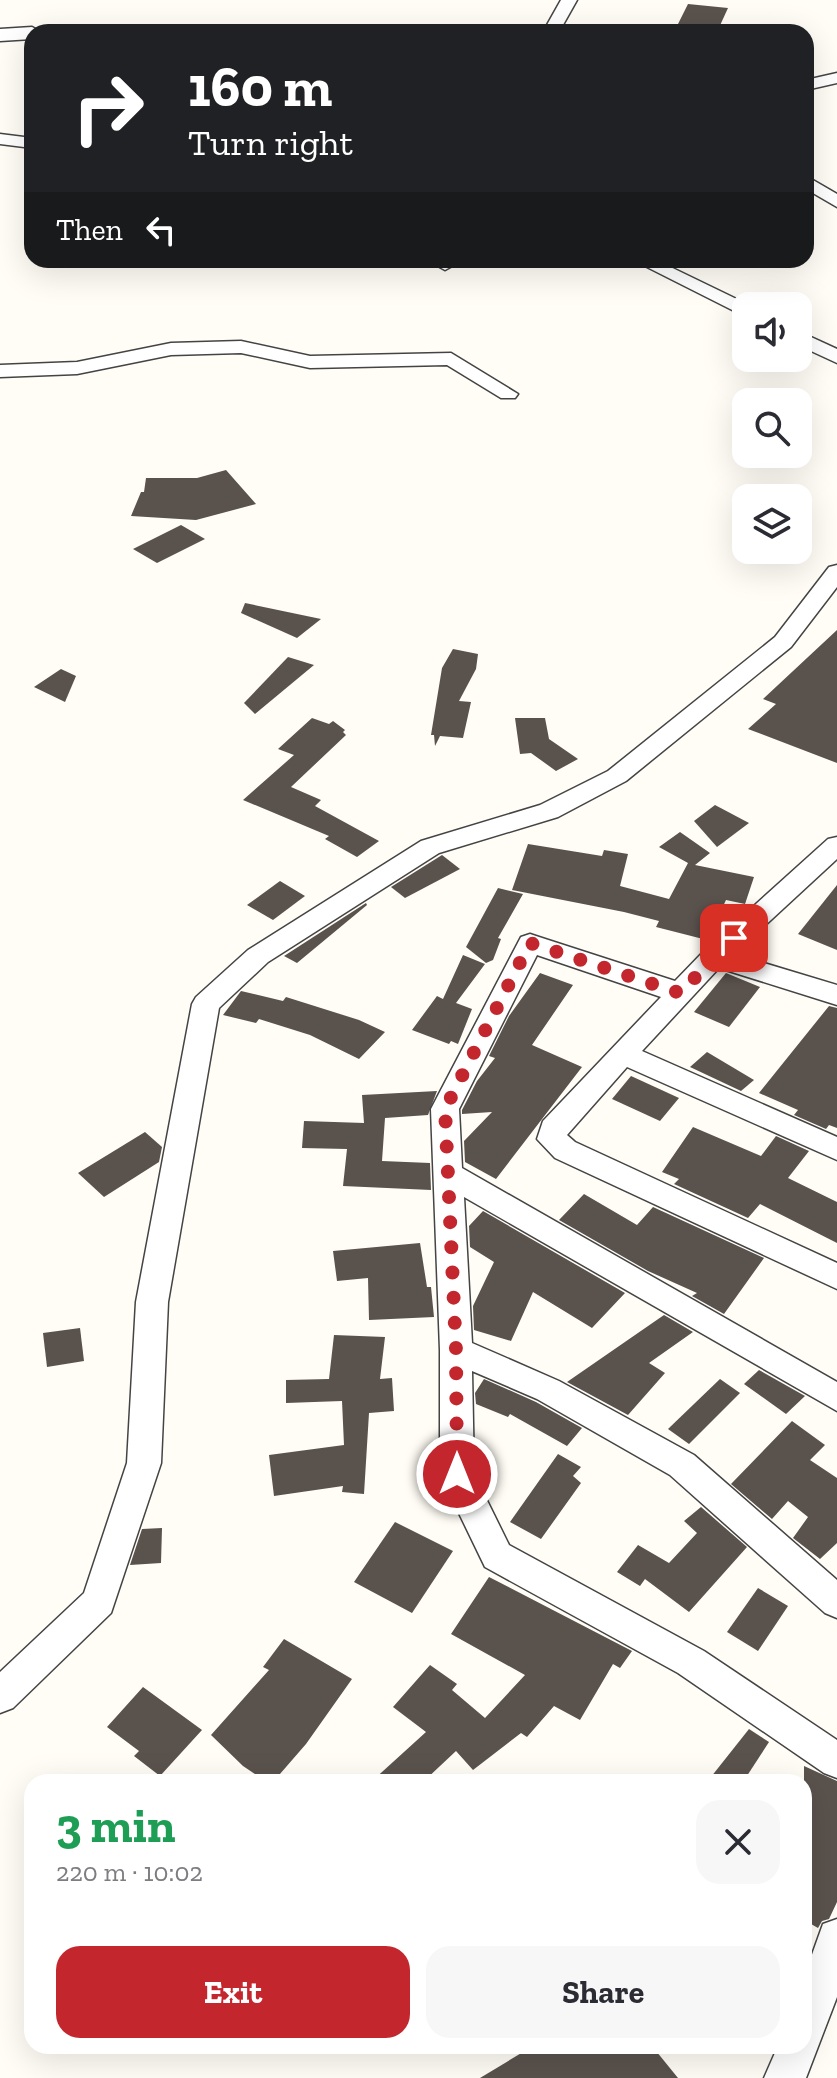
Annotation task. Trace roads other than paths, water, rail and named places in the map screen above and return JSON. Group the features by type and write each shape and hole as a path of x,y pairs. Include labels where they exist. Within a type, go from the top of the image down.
{"street":[{"path":"556,24 569,0"},
{"path":"0,35 24,34"},
{"path":"0,44 24,43"},
{"path":"814,83 837,78"},
{"path":"0,139 24,142"},
{"path":"814,186 837,202"},
{"path":"658,268 732,304"},
{"path":"812,344 837,357"},
{"path":"0,371 77,368 171,349 241,347 310,362 451,359 508,394"},
{"path":"0,1696 99,1602 144,1463 152,1302 206,1004 258,956 430,847 549,811 617,776 783,642 837,572"},
{"path":"837,845 714,957 553,1129 552,1139 565,1150 837,1277"},
{"path":"680,993 530,943 445,1109 456,1350 457,1474 497,1556 691,1662 837,1761"},
{"path":"714,957 837,995"},
{"path":"623,1054 837,1149"},
{"path":"449,1174 837,1398"},
{"path":"456,1350 548,1390 682,1465 837,1602"},
{"path":"812,2011 837,1938"},
{"path":"784,2078 796,2054"}]}
